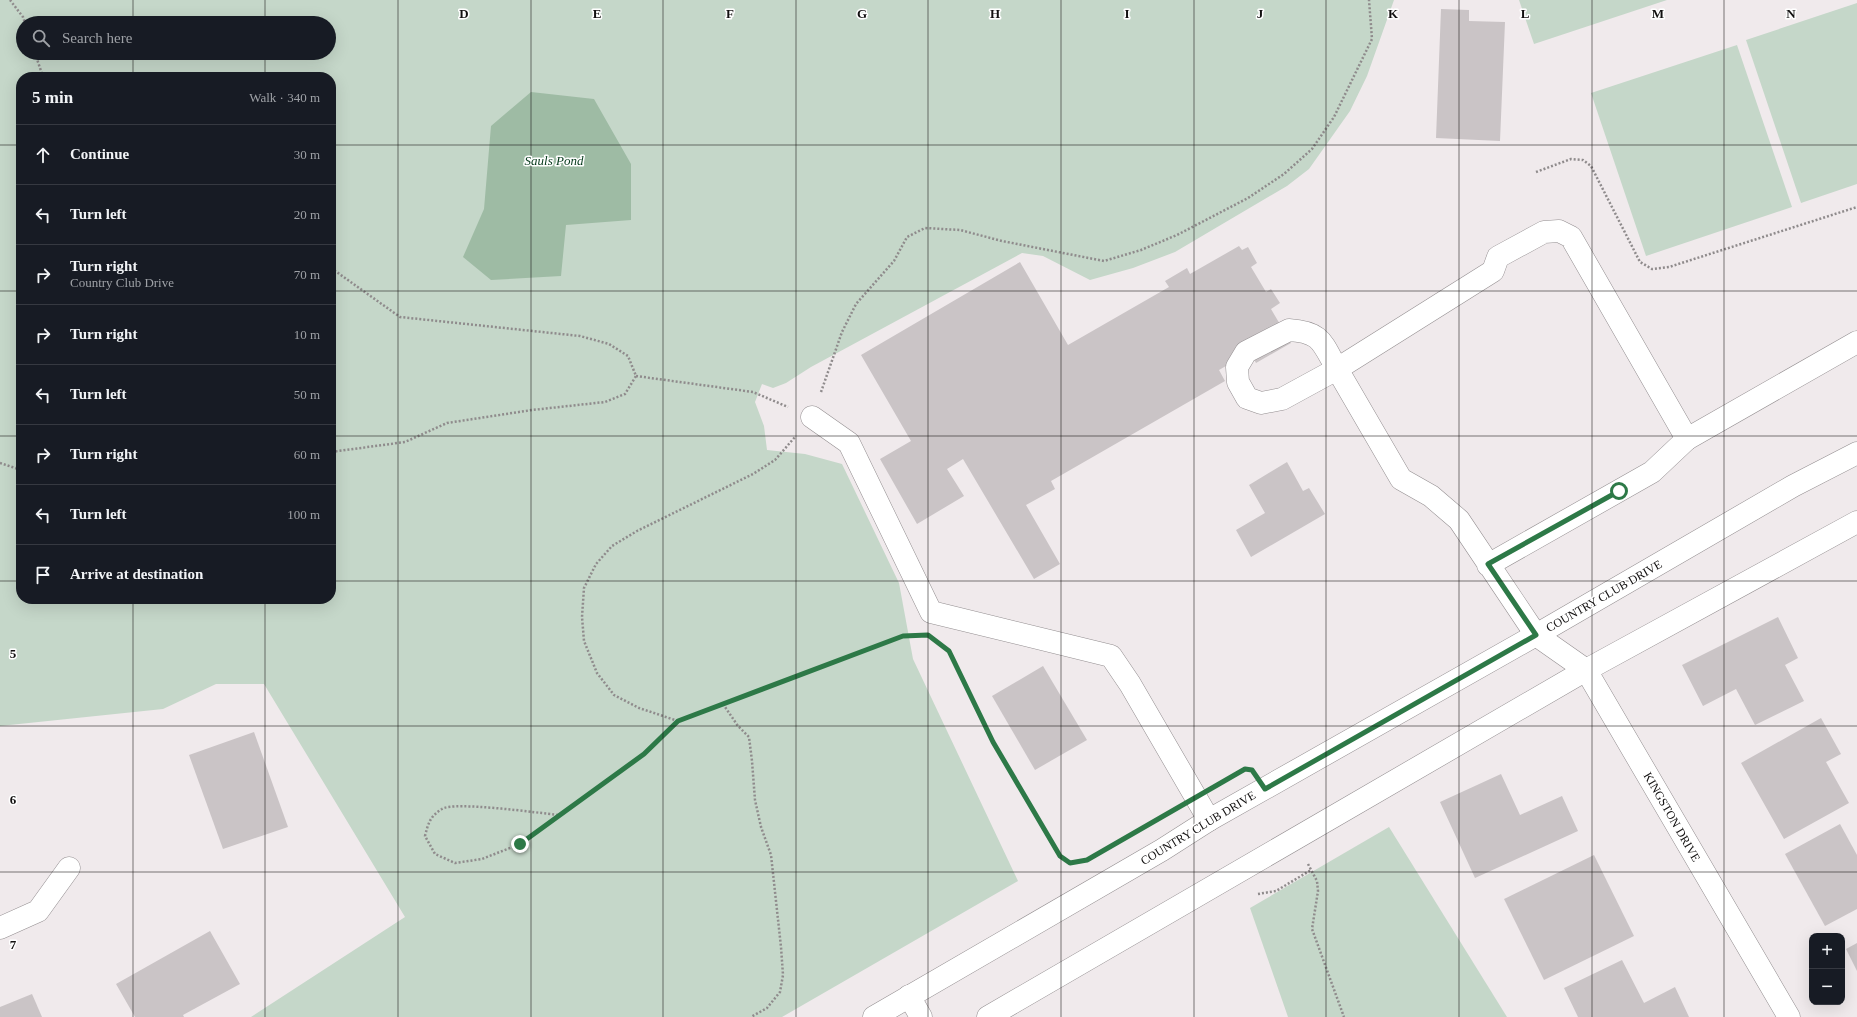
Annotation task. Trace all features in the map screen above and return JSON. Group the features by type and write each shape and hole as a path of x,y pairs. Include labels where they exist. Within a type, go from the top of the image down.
{"main road":[{"path":"1536,635 1459,520 1431,496 1402,479 1337,369 1493,272 1498,257 1544,232 1559,231 1571,237 1687,439"},
{"path":"1488,564 1652,472 1687,439 1857,342"},
{"path":"812,418 848,443 932,612 1111,656 1130,684 1209,820"},
{"name":"COUNTRY CLUB DRIVE","path":"874,1017 1155,854 1209,820 1536,635 1793,486 1857,454"},
{"path":"988,1017 1586,670 1857,522"},
{"name":"KINGSTON DRIVE","path":"1536,635 1586,670 1790,1017"},
{"path":"0,928 38,911 69,868"},
{"path":"909,996 921,1017"}],"path":[{"path":"10,0 22,16"},
{"path":"678,721 639,708 614,694 597,673 584,641 582,617 584,588 596,564 612,546 753,474 775,460 812,418 842,332 856,304 894,261 907,237 924,228 960,230 1002,241 1104,261 1141,250 1177,235 1248,198 1284,174 1312,149 1334,117 1372,39 1369,0"},
{"path":"37,60 41,72"},
{"path":"1536,172 1571,159 1583,160 1592,166 1640,262 1652,269 1669,267 1857,207"},
{"path":"336,272 400,317 580,336 609,344 628,356 636,376"},
{"path":"636,376 753,392 812,418"},
{"path":"336,451 405,442 447,423 532,410 605,402 625,394 636,376"},
{"path":"0,463 16,468"},
{"path":"558,815 466,806 443,808 429,819 425,836 435,854 455,863 482,859 520,844 644,754 678,721 903,636 922,635"},
{"path":"934,639 949,651 993,742 1060,856 1070,863 1087,860 1094,856"},
{"path":"723,704 738,726 749,737 755,800 771,856 781,947 783,975 780,992 767,1008 751,1017"},
{"path":"1295,840 1317,881 1318,891 1312,929 1344,1017"}],"shaded area":[{"path":"0,0 1394,0 1367,76 1350,111 1309,169 1287,186 1175,252 1133,268 1090,280 1043,256 1022,253 811,367 786,383 773,388 762,384 755,402 764,426 767,450 805,454 842,464 899,583 913,659 1018,881 782,1017 251,1017 405,917 264,684 216,684 163,709 0,726"},
{"path":"1519,0 1667,0 1534,44"},
{"path":"1857,3 1857,184 1801,203 1746,40"},
{"path":"1737,45 1792,207 1646,256 1591,93"},
{"path":"1389,827 1507,1017 1288,1017 1250,908"}],"water":[{"name":"Sauls Pond","path":"531,92 594,99 631,164 631,220 566,225 561,276 491,280 463,257 484,209 491,126"}],"building":[{"path":"1441,9 1469,10 1469,21 1505,22 1500,141 1436,138"},
{"path":"1239,246 1242,250 1248,247 1257,263 1251,267 1266,292 1271,289 1280,303 1271,309 1291,343 1256,363 1250,352 1219,370 1225,381 1051,481 1055,489 1026,505 1060,564 1034,579 963,459 947,469 964,496 917,524 880,459 911,441 861,355 1020,262 1068,345 1169,287 1165,281 1187,268 1190,274"},
{"path":"1287,462 1303,491 1309,488 1325,514 1251,557 1236,530 1265,513 1249,485"},
{"path":"1778,617 1798,658 1785,665 1804,701 1755,725 1736,689 1703,706 1682,665"},
{"path":"1043,666 1087,740 1035,770 992,696"},
{"path":"1821,718 1841,754 1826,762 1849,803 1784,839 1741,763"},
{"path":"254,732 288,827 223,849 189,755"},
{"path":"1501,774 1520,815 1562,796 1578,831 1475,878 1440,802"},
{"path":"1840,824 1857,855 1857,909 1825,926 1785,854"},
{"path":"1594,855 1634,936 1544,980 1504,899"},
{"path":"210,931 240,984 183,1015 184,1017 135,1017 116,984"},
{"path":"1857,943 1857,971 1846,949"},
{"path":"1622,960 1644,1003 1675,987 1689,1017 1578,1017 1564,988"},
{"path":"32,994 42,1017 0,1017 0,1007"}],"route":[{"path":"520,844 644,754 678,721 903,636 928,635 949,651 993,742 1060,856 1070,863 1087,860 1245,769 1252,770 1265,789 1536,635 1488,564 1619,491"}]}
